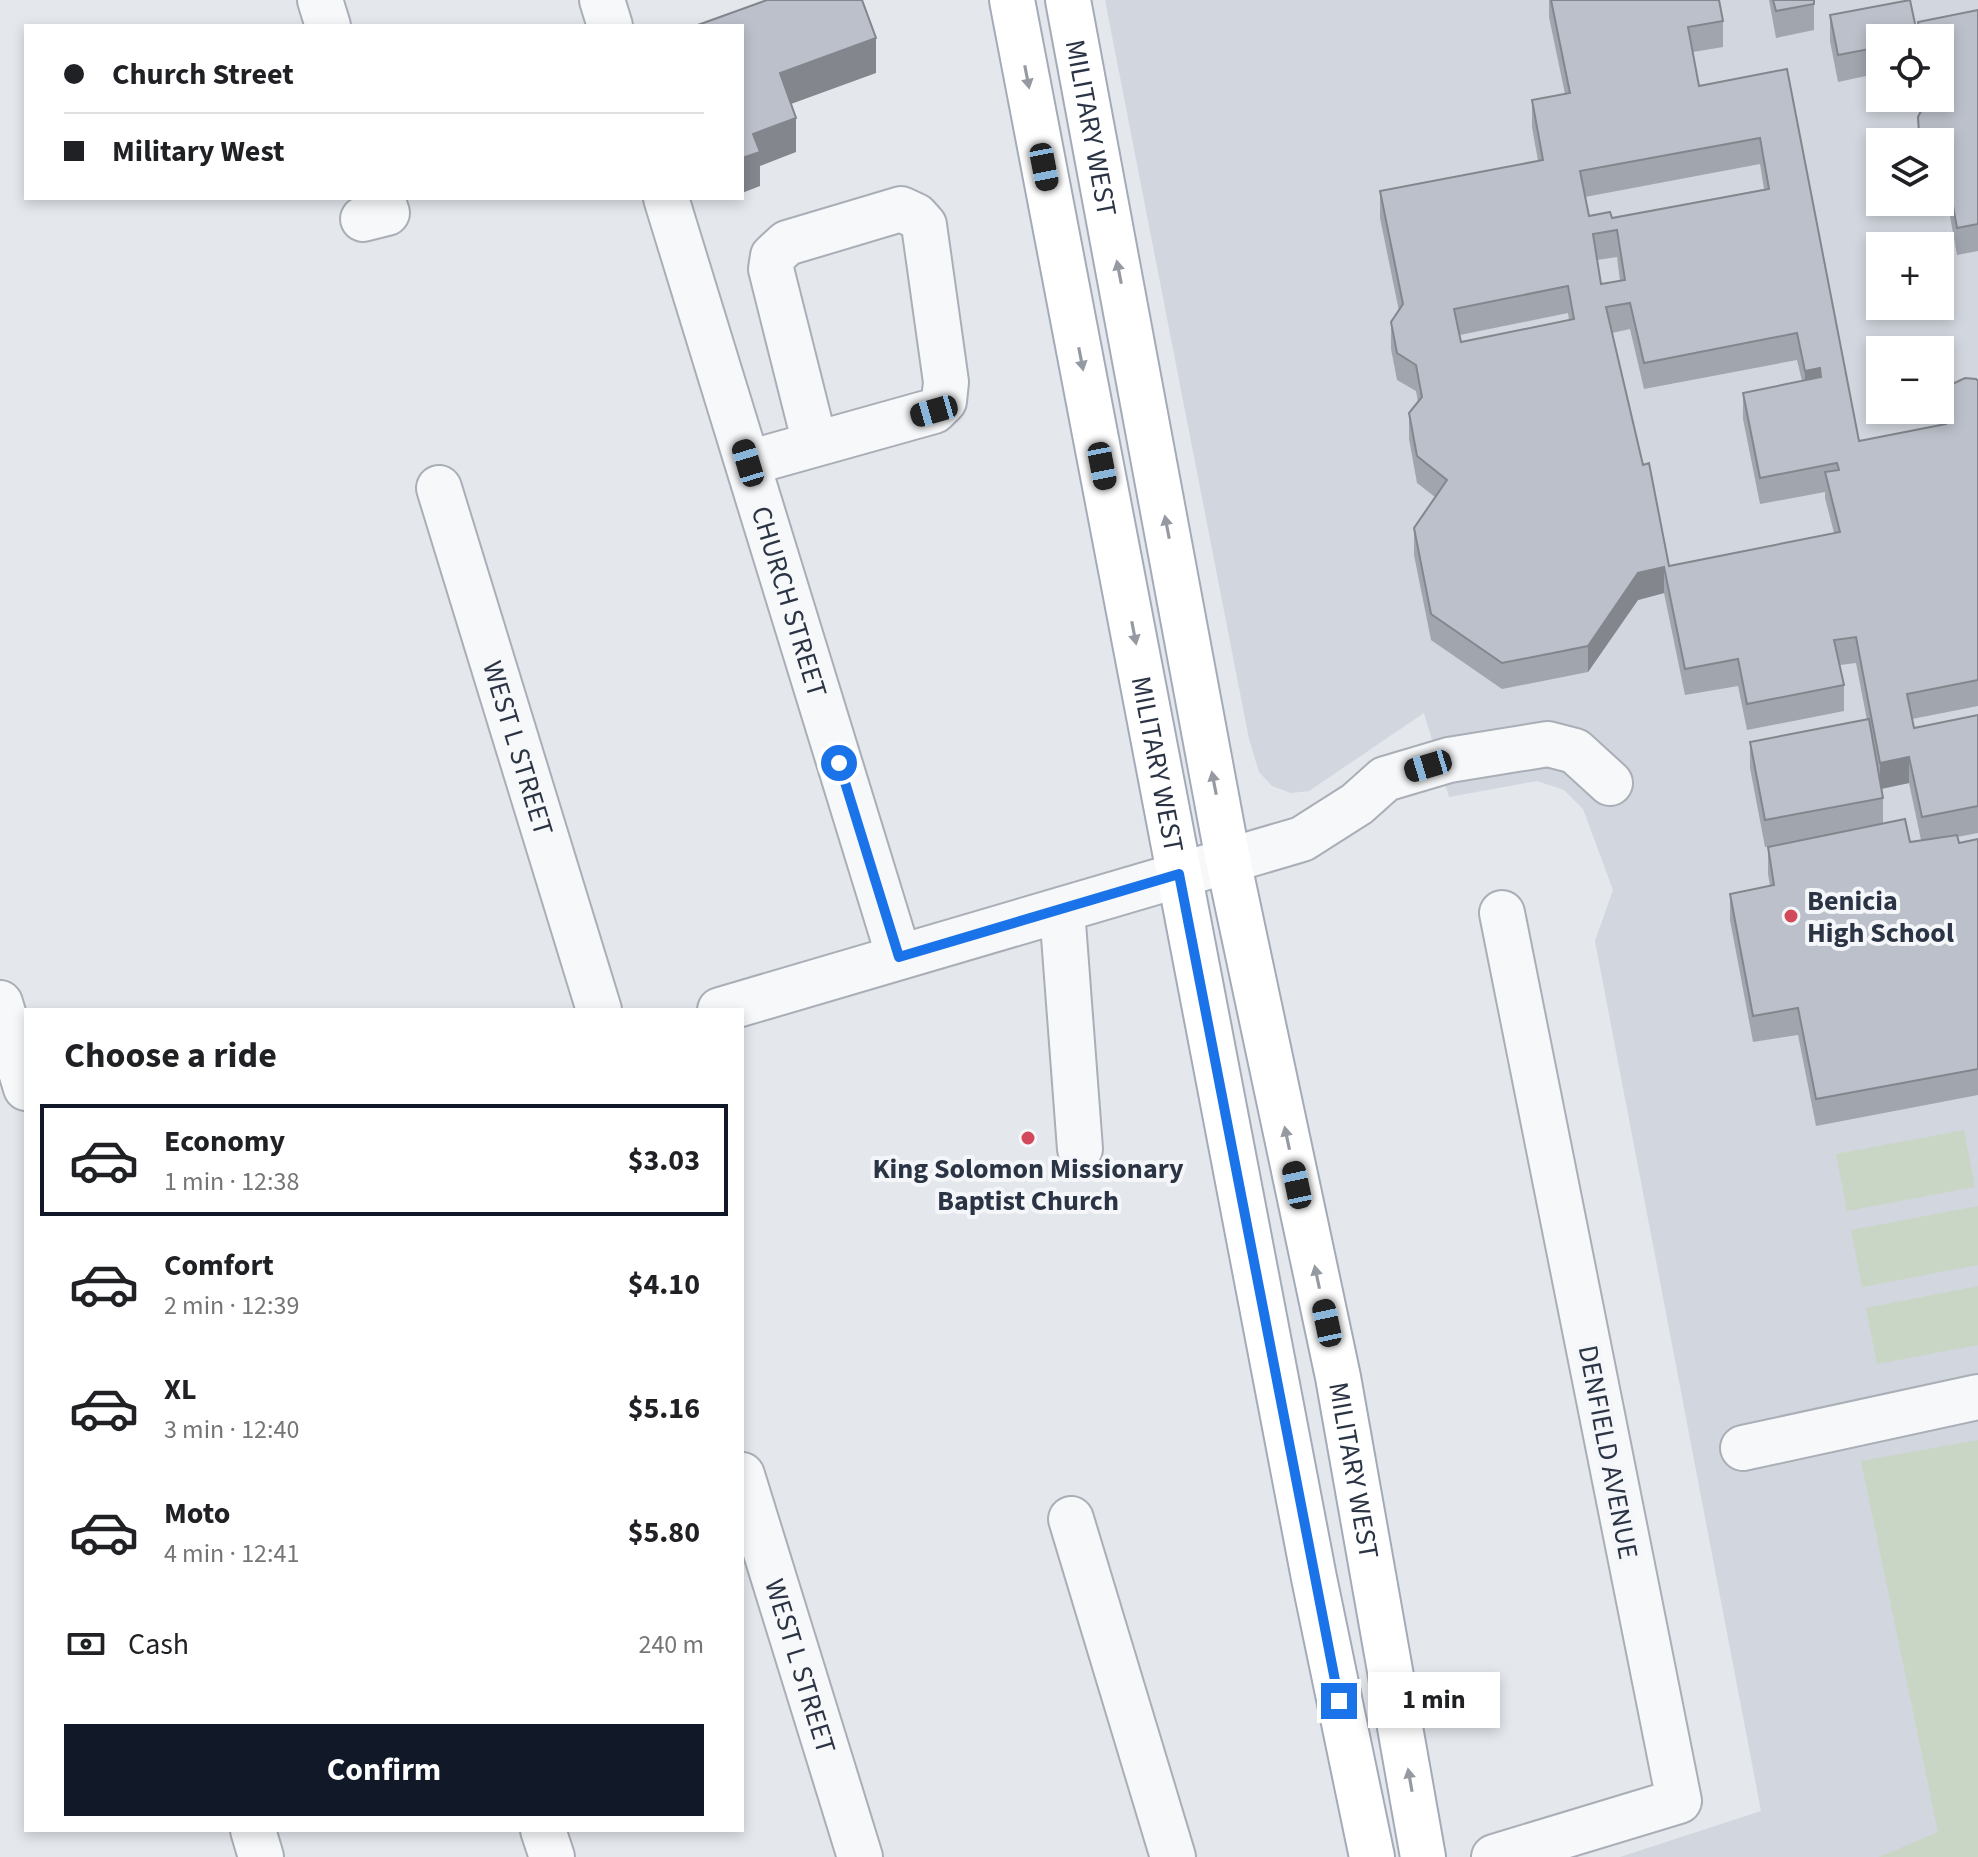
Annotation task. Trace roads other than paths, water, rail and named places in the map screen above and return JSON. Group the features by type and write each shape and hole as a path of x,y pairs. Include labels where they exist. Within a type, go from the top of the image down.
{"main road":[{"name":"MILITARY WEST","path":"1012,0 1314,1578 1372,1857"},
{"name":"MILITARY WEST","path":"1068,0 1228,860 1338,1377 1423,1857"}],"street":[{"path":"320,0 327,24"},
{"path":"602,0 609,24"},
{"name":"CHURCH STREET","path":"667,200 899,957"},
{"path":"748,463 934,411 944,401 946,382 924,225 901,209 787,243 773,256 771,269 815,444"},
{"name":"WEST L STREET","path":"439,488 598,1008"},
{"path":"727,1008 1302,839 1357,804 1385,779 1449,760 1548,744 1575,751 1610,783"},
{"path":"1062,910 1080,1149"},
{"name":"DENFIELD AVENUE","path":"1494,1857 1679,1801 1502,913"},
{"path":"0,1003 24,1081"},
{"path":"1743,1448 1978,1397"},
{"name":"WEST L STREET","path":"744,1481 860,1857"},
{"path":"1071,1519 1173,1857"},
{"path":"254,1832 261,1857"},
{"path":"544,1832 552,1857"}],"place":[{"name":"Benicia High School","path":"1791,916"},
{"name":"King Solomon Missionary Baptist Church","path":"1028,1138"}]}
